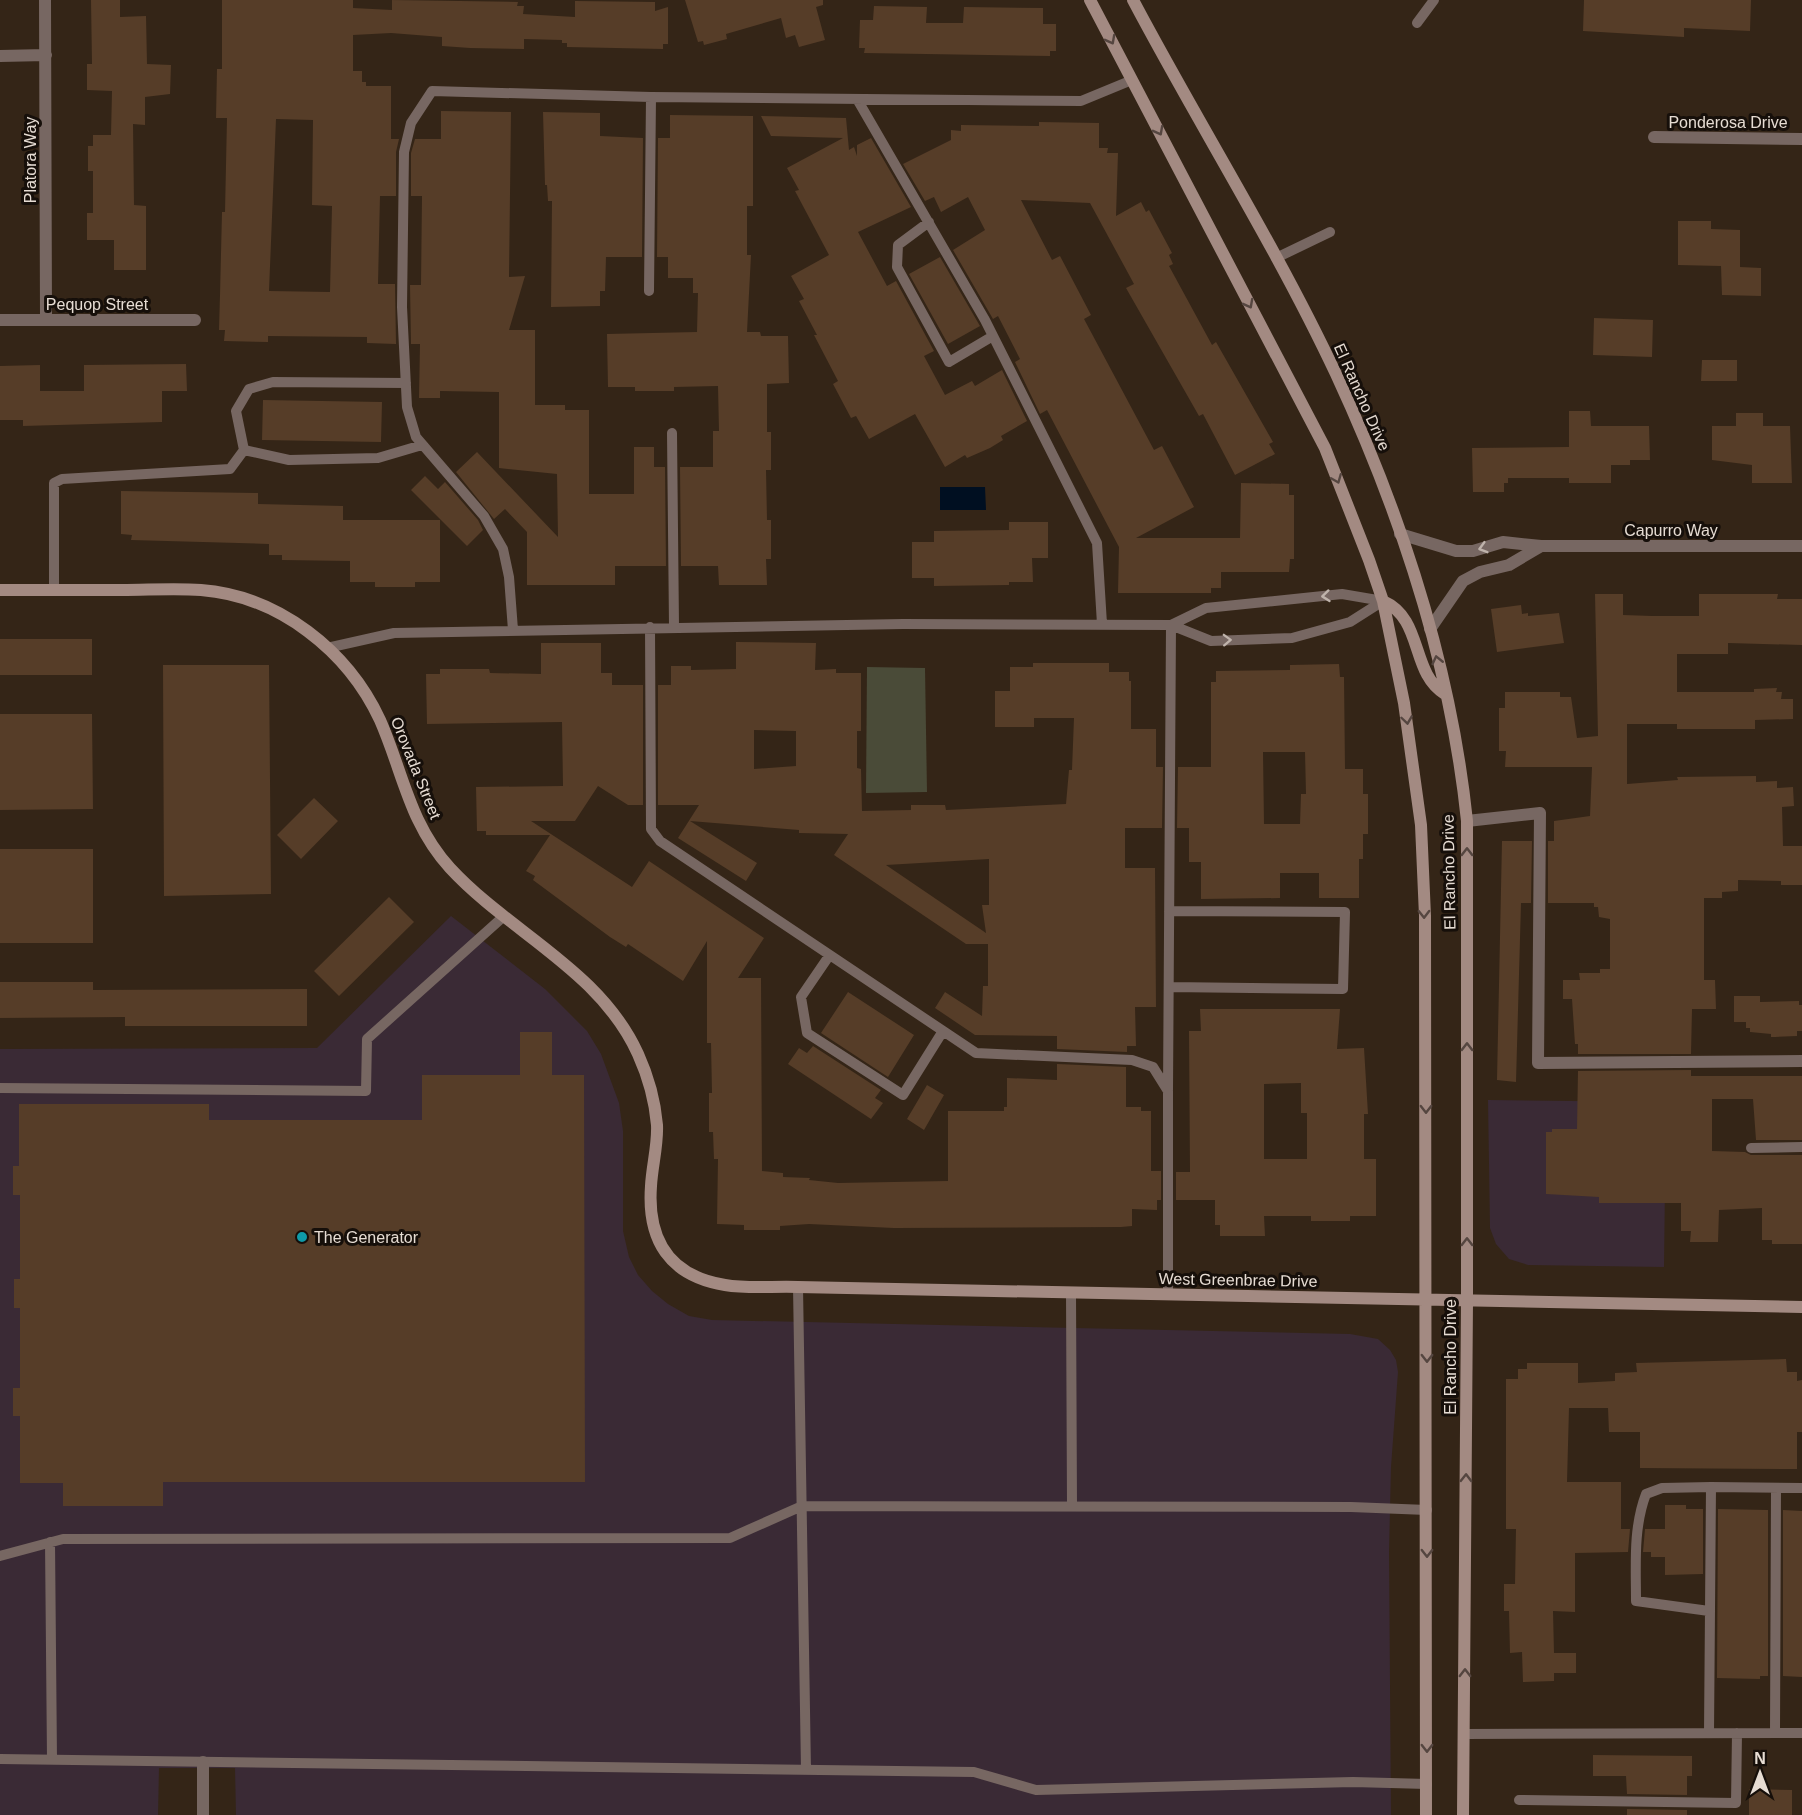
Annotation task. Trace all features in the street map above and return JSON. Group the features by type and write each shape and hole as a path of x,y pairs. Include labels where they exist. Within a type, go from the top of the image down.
{"main road":[{"name":"El Rancho Drive","path":"1090,0 1325,448 1383,601 1404,703 1421,825 1425,916 1426,1815"},
{"name":"El Rancho Drive","path":"1133,0 1276,258 1336,373 1364,438 1400,534 1430,629 1463,786 1467,820 1467,1301 1463,1815"},
{"name":"Orovada Street","path":"0,591 202,590 242,598 279,613 312,634 327,648 363,689 381,722 405,792 423,830 447,865 478,898 571,969 598,994 622,1023 639,1055 650,1089 657,1126 651,1188 651,1220 660,1246 677,1267"},
{"path":"1383,601 1395,606 1404,615 1428,678 1434,688 1445,694"},
{"name":"West Greenbrae Drive","path":"677,1267 698,1277 726,1285 1802,1307"}],"street":[{"name":"Platora Way","path":"45,0 46,320"},
{"path":"0,56 46,56"},
{"name":"Ponderosa Drive","path":"1654,137 1802,139"},
{"name":"Pequop Street","path":"0,320 195,320"},
{"name":"Capurro Way","path":"1400,534 1456,551 1473,550 1503,542 1540,546 1802,546"},
{"path":"1430,629 1463,581 1480,572 1509,565 1540,546"},
{"path":"1467,820 1540,813 1538,1063 1802,1061"},
{"path":"203,1762 203,1815"}],"lane":[{"path":"1417,22 1434,0"},
{"path":"513,630 509,578 503,549 484,516 416,437 407,407 402,307 404,152 411,123 432,91 651,97 1081,101 1132,80"},
{"path":"649,291 651,97"},
{"path":"857,99 993,336 1097,543 1102,624"},
{"path":"929,222 898,245 897,267 949,362 993,336"},
{"path":"1276,258 1330,232"},
{"path":"54,590 54,483 62,479 230,469 244,450 236,411 249,389 273,382 406,382"},
{"path":"672,433 674,626"},
{"path":"244,450 289,460 378,459 422,445"},
{"path":"1171,625 1206,608 1342,594 1383,601"},
{"path":"327,648 394,633 674,626 1171,625 1211,640 1292,638 1350,622 1383,601"},
{"path":"1168,1295 1171,625"},
{"path":"650,627 651,829 660,841 976,1053 1132,1060 1153,1067 1168,1090"},
{"path":"1168,987 1343,989 1345,912 1169,910"},
{"path":"0,1088 366,1090 368,1039 503,916"},
{"path":"829,956 801,997 807,1034 903,1095 943,1032"},
{"path":"1750,1148 1802,1148"},
{"path":"798,1287 806,1770"},
{"path":"1071,1293 1072,1506"},
{"path":"1709,1733 1711,1487"},
{"path":"1709,1611 1636,1601 1638,1517 1646,1494 1662,1488 1802,1488"},
{"path":"1775,1732 1776,1488"},
{"path":"0,1556 63,1539 730,1538 802,1506 1427,1510"},
{"path":"50,1542 52,1760"},
{"path":"1736,1815 1737,1733"},
{"path":"1465,1734 1802,1733"},
{"path":"0,1759 974,1772 1036,1790 1353,1782 1427,1784"},
{"path":"1519,1800 1736,1803"}],"shaded area":[{"path":"451,916 545,989 587,1031 601,1054 619,1103 623,1131 623,1231 629,1257 638,1275 652,1291 668,1304 689,1316 712,1320 1350,1334 1378,1339 1390,1350 1396,1360 1398,1372 1391,1467 1389,1552 1391,1815 236,1815 235,1768 159,1768 158,1815 0,1815 0,1049 317,1048"},
{"path":"1488,1100 1666,1102 1664,1267 1528,1265 1509,1259 1496,1244 1490,1228"}],"green space":[{"path":"867,667 925,668 927,792 866,793"}],"water":[{"path":"940,487 985,487 986,510 940,510"}],"building":[{"path":"91,0 120,0 120,17 146,16 147,64 171,65 170,94 145,97 145,125 133,124 134,205 146,206 146,270 114,270 114,240 87,240 87,213 93,213 93,171 88,171 88,146 93,146 93,135 111,135 112,91 87,90 87,64 92,64"},
{"path":"222,0 353,0 353,8 392,10 392,0 518,2 517,6 524,6 523,14 575,17 575,1 655,2 655,11 668,7 668,44 663,44 663,49 567,47 567,43 562,43 562,40 524,39 524,49 470,48 442,46 442,37 391,33 353,35 353,71 362,71 362,82 366,82 366,86 391,86 391,139 399,139 396,152 396,196 380,196 378,284 395,284 396,344 367,343 367,337 268,336 268,342 224,341 225,330 219,330 227,118 216,118 217,69 222,69","holes":["276,119 313,120 312,205 332,206 330,292 269,291"]},
{"path":"685,0 823,0 823,5 816,7 825,40 799,47 795,35 786,38 781,18 726,34 727,39 704,45 703,41 698,42"},
{"path":"1584,0 1751,0 1750,31 1684,28 1684,37 1583,31"},
{"path":"874,6 927,7 926,23 963,23 964,7 1043,8 1043,24 1056,24 1056,51 1050,51 1050,56 864,53 865,48 859,48 860,20 873,20"},
{"path":"441,111 511,112 509,277 525,276 509,330 535,330 535,405 565,405 565,410 589,410 589,494 634,494 634,447 654,447 654,467 665,467 666,566 615,566 615,585 527,585 527,532 505,509 494,519 456,472 477,452 558,537 557,474 499,468 499,392 440,391 440,398 419,398 420,344 411,344 410,285 421,285 422,196 411,196 411,153 415,139 441,139"},
{"path":"543,112 600,113 600,136 643,138 642,257 606,257 605,291 600,291 600,306 551,307 552,201 548,201 547,185 545,185"},
{"path":"670,115 753,116 753,206 747,206 747,255 751,255 747,332 760,332 761,336 788,336 789,383 767,384 767,432 771,432 771,470 766,470 767,520 771,520 771,559 766,559 767,585 719,585 718,566 681,566 680,467 713,467 713,431 719,431 718,386 674,387 674,391 635,391 635,387 608,387 607,334 697,332 698,293 693,293 693,278 668,278 668,257 657,257 658,138 670,138"},
{"path":"761,116 846,118 849,150 854,147 857,156 857,145 871,138 911,207 858,232 887,286 896,281 934,351 924,356 945,395 972,381 975,386 1002,370 1027,421 1001,436 1003,440 990,448 967,458 965,455 945,467 915,414 869,439 856,416 851,418 833,384 838,381 814,335 817,335 799,301 804,299 791,276 829,255 795,191 799,190 787,168 843,138 771,136"},
{"path":"1039,122 1099,123 1099,148 1108,148 1107,153 1118,153 1116,216 1141,202 1146,212 1149,210 1172,253 1169,255 1173,264 1169,266 1212,345 1216,342 1273,442 1269,444 1275,454 1235,475 1203,414 1199,416 1126,288 1134,284 1090,203 1021,200 1052,260 1060,256 1091,315 1084,319 1154,450 1162,446 1194,507 1136,538 1240,538 1241,483 1289,484 1289,495 1294,495 1294,559 1290,559 1289,572 1221,572 1221,588 1211,588 1211,593 1118,593 1119,547 1047,410 1040,414 1015,362 1020,359 998,316 993,319 953,250 985,230 968,197 941,212 934,197 925,201 903,164 951,140 951,130 961,131 961,125 1039,126"},
{"path":"1678,221 1711,221 1711,229 1740,230 1740,267 1761,268 1761,296 1722,295 1721,266 1678,265"},
{"path":"940,257 980,326 948,344 909,274"},
{"path":"1594,318 1653,320 1652,357 1593,355"},
{"path":"1702,360 1737,360 1737,381 1701,381"},
{"path":"186,364 187,391 162,391 162,422 23,426 23,420 0,420 0,366 40,365 40,391 84,391 84,365"},
{"path":"263,400 382,402 381,442 262,440"},
{"path":"1569,411 1590,411 1591,426 1649,426 1650,460 1630,460 1630,465 1611,465 1611,483 1569,483 1569,478 1508,478 1508,483 1504,483 1504,492 1473,492 1472,448 1569,447"},
{"path":"1736,413 1763,413 1763,426 1790,426 1792,483 1752,483 1752,465 1712,460 1712,426 1736,426"},
{"path":"425,476 438,489 445,482 478,520 483,530 467,546 411,490"},
{"path":"121,491 258,493 258,504 343,506 343,520 440,520 440,582 415,582 415,587 375,587 375,582 350,582 350,561 282,560 282,555 269,555 269,544 131,540 132,535 121,534"},
{"path":"1009,522 1048,522 1048,558 1032,558 1033,582 1009,582 1009,585 934,586 934,578 912,578 912,542 934,542 934,531 1009,530"},
{"path":"1595,594 1623,594 1623,615 1652,616 1699,616 1699,594 1778,594 1777,599 1802,599 1802,645 1728,643 1728,654 1677,654 1677,692 1754,692 1754,689 1777,688 1776,692 1782,692 1781,699 1793,699 1793,719 1755,720 1755,729 1677,729 1677,724 1627,724 1627,784 1678,780 1677,777 1756,776 1756,782 1777,781 1777,788 1793,787 1794,806 1782,807 1783,846 1802,846 1802,885 1781,885 1781,881 1738,880 1738,891 1722,892 1722,898 1704,898 1704,980 1715,980 1716,1009 1692,1009 1691,1054 1578,1054 1578,1044 1575,1044 1572,999 1563,999 1563,980 1580,980 1579,973 1600,973 1600,969 1610,969 1610,919 1599,917 1598,907 1594,907 1594,903 1548,903 1548,841 1554,841 1554,821 1590,816 1592,767 1505,767 1506,751 1499,751 1499,708 1505,708 1505,692 1560,692 1560,697 1571,697 1577,738 1598,736"},
{"path":"1521,605 1522,614 1528,613 1528,616 1559,613 1564,643 1497,652 1491,609"},
{"path":"0,639 92,639 92,675 0,675"},
{"path":"736,642 816,643 815,670 836,669 836,673 861,673 861,731 857,731 857,768 861,769 862,811 911,810 911,805 945,805 946,810 1066,804 1069,770 1072,770 1074,718 1034,718 1034,727 995,727 995,691 1010,691 1010,667 1033,667 1033,663 1109,663 1109,672 1129,672 1131,729 1156,729 1156,767 1163,767 1162,828 1125,828 1125,868 1155,868 1156,1007 1135,1007 1136,1046 1127,1046 1127,1052 1057,1049 1057,1036 975,1035 935,1008 945,992 982,1016 983,986 988,986 988,944 966,944 834,855 848,834 799,833 799,830 690,821 757,863 746,881 678,838 699,805 658,805 658,685 671,685 671,666 691,666 691,670 736,669","holes":["754,730 796,731 796,766 754,769","989,859 989,905 982,905 986,933 886,865"]},
{"path":"541,643 601,643 601,673 612,673 612,685 643,685 643,805 628,805 598,786 575,821 531,821 632,887 649,861 764,938 738,978 761,978 762,1171 783,1173 783,1177 810,1178 809,1180 838,1183 948,1181 948,1111 1004,1111 1004,1107 1007,1107 1007,1078 1057,1080 1057,1064 1126,1067 1126,1107 1141,1107 1141,1111 1151,1111 1151,1171 1161,1171 1161,1200 1157,1200 1157,1210 1132,1209 1132,1226 1121,1227 894,1228 809,1224 780,1226 780,1230 744,1230 744,1225 717,1224 718,1159 714,1159 713,1132 709,1132 709,1093 712,1093 711,1043 707,1043 707,941 683,981 628,944 626,947 610,937 533,880 535,876 526,871 550,835 486,835 486,831 477,831 476,787 563,786 562,722 427,724 426,674 440,674 440,669 489,669 490,673 541,674"},
{"path":"1339,664 1340,677 1344,677 1345,769 1363,769 1363,794 1368,794 1368,834 1363,834 1363,859 1359,859 1359,898 1319,898 1319,873 1280,873 1280,898 1201,899 1201,862 1189,862 1189,828 1177,828 1178,767 1211,767 1211,682 1216,682 1216,671 1290,670 1290,665","holes":["1263,752 1305,752 1306,794 1301,794 1300,824 1264,824"]},
{"path":"163,665 269,665 271,894 164,896"},
{"path":"0,714 92,714 93,809 0,810"},
{"path":"314,798 338,821 301,859 277,835"},
{"path":"1502,841 1532,841 1531,903 1521,903 1516,1082 1497,1080"},
{"path":"0,849 93,849 93,943 0,943"},
{"path":"389,897 414,922 339,996 314,971"},
{"path":"0,982 93,982 93,990 307,989 307,1026 125,1026 125,1017 0,1018"},
{"path":"848,992 914,1035 888,1077 821,1033"},
{"path":"1734,996 1760,996 1760,1002 1799,1001 1799,1005 1802,1005 1802,1031 1797,1031 1797,1036 1775,1037 1771,1037 1771,1034 1750,1032 1750,1028 1746,1028 1746,1022 1734,1022"},
{"path":"1200,1009 1340,1009 1337,1049 1364,1048 1368,1114 1364,1114 1364,1159 1376,1159 1376,1216 1350,1216 1350,1221 1311,1221 1311,1216 1264,1216 1265,1236 1220,1236 1220,1225 1215,1225 1215,1200 1176,1200 1176,1172 1190,1172 1189,1031 1201,1031","holes":["1301,1083 1301,1113 1307,1113 1307,1159 1264,1159 1264,1084"]},
{"name":"The Generator","path":"520,1032 552,1032 552,1075 584,1075 585,1482 163,1482 163,1506 63,1506 63,1483 20,1483 20,1416 13,1416 13,1388 20,1388 20,1308 14,1308 14,1279 20,1279 20,1195 13,1195 13,1166 19,1166 19,1104 209,1104 209,1120 422,1120 422,1075 520,1075"},
{"path":"813,1046 881,1090 875,1098 883,1103 871,1119 788,1064 799,1048 807,1053"},
{"path":"1691,1070 1691,1076 1802,1076 1802,1140 1756,1140 1753,1099 1712,1099 1712,1151 1745,1152 1751,1155 1802,1155 1802,1244 1772,1244 1772,1240 1762,1240 1762,1208 1719,1210 1718,1242 1690,1242 1691,1231 1681,1231 1681,1203 1599,1203 1599,1197 1546,1194 1546,1132 1552,1132 1552,1129 1577,1129 1578,1071"},
{"path":"927,1085 944,1095 924,1130 907,1119"},
{"path":"1786,1359 1787,1372 1797,1372 1797,1381 1802,1380 1802,1432 1797,1432 1797,1469 1640,1468 1640,1432 1609,1432 1608,1408 1569,1408 1567,1482 1621,1482 1621,1529 1630,1529 1628,1552 1575,1553 1575,1612 1553,1611 1554,1653 1576,1653 1576,1673 1554,1673 1554,1681 1523,1682 1522,1652 1510,1653 1509,1611 1504,1611 1504,1584 1515,1584 1516,1529 1506,1529 1506,1379 1518,1379 1518,1369 1527,1369 1527,1363 1578,1363 1578,1383 1615,1381 1615,1373 1637,1372 1636,1363"},
{"path":"1665,1505 1686,1505 1686,1509 1703,1509 1703,1574 1665,1575 1665,1557 1651,1557 1651,1552 1643,1552 1645,1529 1665,1529"},
{"path":"1718,1509 1768,1510 1768,1676 1760,1676 1760,1679 1717,1678"},
{"path":"1783,1510 1802,1511 1802,1677 1783,1676"},
{"path":"1593,1755 1692,1756 1692,1776 1687,1776 1687,1795 1627,1794 1626,1776 1593,1776"},
{"path":"1749,1789 1792,1790 1792,1815 1749,1815"},
{"path":"1627,1809 1687,1810 1687,1815 1627,1815"}],"place":[{"name":"The Generator","path":"302,1237"}]}
